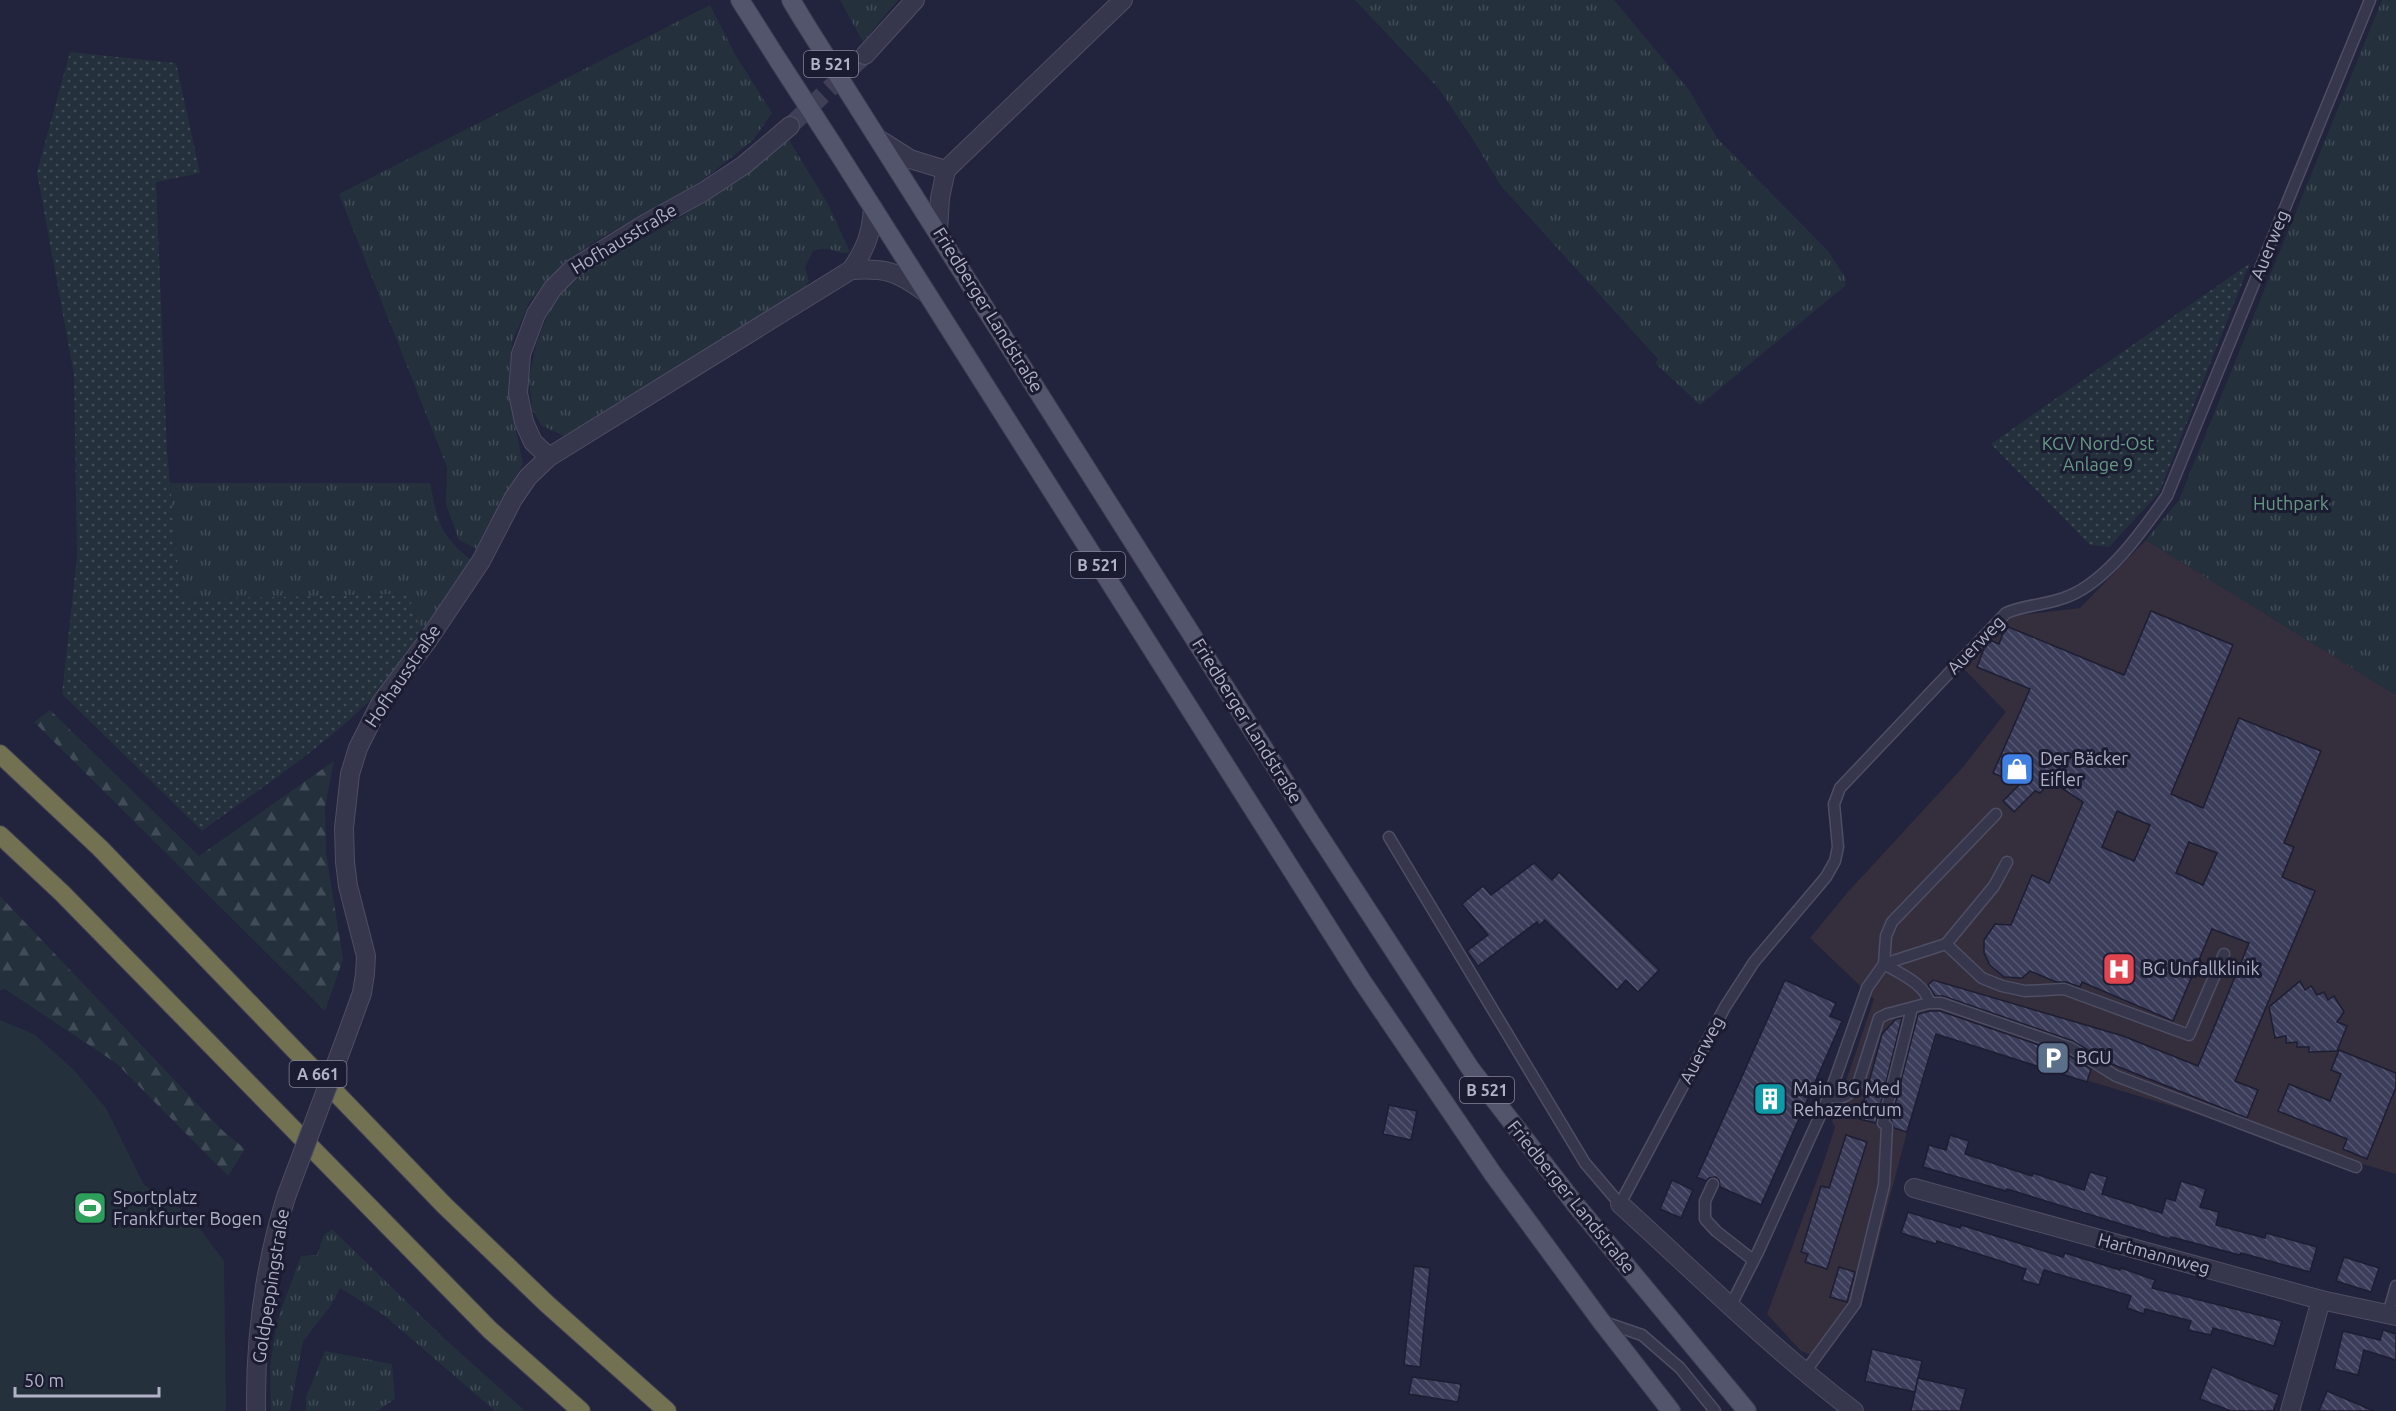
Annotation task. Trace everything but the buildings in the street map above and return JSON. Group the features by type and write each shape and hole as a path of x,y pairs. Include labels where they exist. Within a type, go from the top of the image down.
{"highway":[{"name":"A 661","path":"0,754 100,848 444,1205 547,1304 667,1411"},
{"path":"0,835 62,894 474,1314 581,1411"},
{"path":"642,1389 679,1411"}],"main road":[{"name":"B 521","path":"740,0 1362,981 1473,1144 1601,1321 1671,1411"},
{"name":"Friedberger Landstraße","path":"791,0 1311,823 1470,1068 1575,1204 1747,1411"}],"street":[{"path":"865,55 915,0"},
{"path":"938,231 940,198 946,170 1123,0"},
{"name":"Hofhausstraße","path":"549,457 533,442 524,422 518,393 521,354 536,314 553,288 572,269 645,224 703,192 744,165 790,126"},
{"path":"880,140 910,159 946,170"},
{"name":"Hofhausstraße","path":"285,1197 362,993 366,956 348,886 344,828 350,774 358,748 380,704 428,640 481,561 513,499 528,477 549,457 851,270 864,250 871,232 873,208"},
{"path":"851,270 886,270 904,277 925,292"},
{"name":"Hartmannweg","path":"1914,1188 2321,1300 2392,1315"},
{"name":"Goldpeppingstraße","path":"256,1411 258,1342 277,1226 285,1197"},
{"name":"Friedberger Landstraße","path":"1620,1203 1755,1329 1844,1408"},
{"path":"2290,1411 2321,1300"}],"lane":[{"name":"Auerweg","path":"1620,1203 1725,1007 1754,962 1826,877 1835,861 1838,847 1834,804 1840,788 2006,613 2021,606 2058,600 2072,595 2096,579 2148,522 2167,496 2370,0"},
{"path":"1731,1305 1829,1096 1867,988 1884,964 1886,936 1892,922 1996,814"},
{"path":"1389,837 1586,1163 1620,1203"},
{"path":"1884,964 1946,944 1994,886 2007,862"},
{"path":"1946,944 1982,978 2002,986 2025,991 2064,989 2188,1035 2224,954"},
{"path":"1884,964 1920,987 1928,996 1929,1003"},
{"path":"1829,1096 1844,1097 1853,1092 1858,1084 1879,1018 1929,1003 1941,1004 2071,1048 2116,1076 2356,1167"},
{"path":"1805,1372 1855,1304 1884,1185 1885,1125 1912,1008"},
{"path":"1713,1184 1705,1201 1705,1219 1716,1231 1753,1260"},
{"path":"2392,1315 2396,1286"},
{"path":"1601,1321 1642,1335 1680,1368 1715,1411"}],"shaded area":[{"name":"BG Unfallklinik","path":"2146,540 2396,695 2396,1174 1937,1035 1907,1132 1861,1307 1816,1357 1801,1351 1767,1314 1823,1164 1835,1127 1832,1122 1874,999 1810,938 1847,893 1963,767 2006,712 1963,668 2005,617 2080,608"}],"green space":[{"path":"840,0 898,0 863,42"},
{"path":"1355,0 1614,0 1689,90 1717,138 1829,252 1846,279 1845,286 1700,405 1655,363 1658,359 1501,186 1439,89"},
{"name":"Huthpark","path":"2382,0 2396,0 2396,695 2146,540 2179,500"},
{"path":"710,5 735,54 772,113 753,140 703,180 594,242 561,265 529,303 512,342 508,392 523,464 477,549 459,540 446,504 447,467 339,194"},
{"path":"70,52 176,63 200,173 156,182 167,452 181,599 408,594 422,634 402,664 351,718 293,766 202,831 62,694 77,557 74,375 37,172"},
{"path":"789,140 828,204 850,252 841,253 830,249 813,251 805,267 809,281 805,287 564,436 541,425 532,409 529,378 537,341 555,298 587,269 683,216"},
{"name":"KGV Nord-Ost Anlage 9","path":"2250,263 2159,493 2109,547 2090,545 1991,444"},
{"path":"170,483 430,483 438,518 446,534 471,560 422,634 408,594 181,599"},
{"path":"50,710 199,856 334,761 325,807 326,853 343,959 325,1011 34,722"},
{"path":"0,896 222,1130 245,1149 228,1176 116,1063 5,989 0,990"},
{"name":"Sportplatz Frankfurter Bogen","path":"0,1020 34,1034 74,1070 106,1108 144,1185 167,1198 191,1217 224,1261 226,1411 0,1411"},
{"path":"332,1229 445,1339 525,1411 495,1411 385,1316 340,1288 330,1307 303,1341 290,1411 271,1411 270,1368 277,1321 301,1256 317,1255 324,1235"},
{"path":"325,1351 392,1364 395,1399 377,1411 306,1411 306,1397"}],"tunnel":[{"path":"790,126 865,55"}],"place":[{"name":"Der Bäcker Eifler","path":"2017,769"},
{"name":"BG Unfallklinik","path":"2119,969"},
{"name":"BGU","path":"2053,1058"},
{"name":"Main BG Med Rehazentrum","path":"1770,1099"},
{"name":"Sportplatz Frankfurter Bogen","path":"90,1208"}]}
